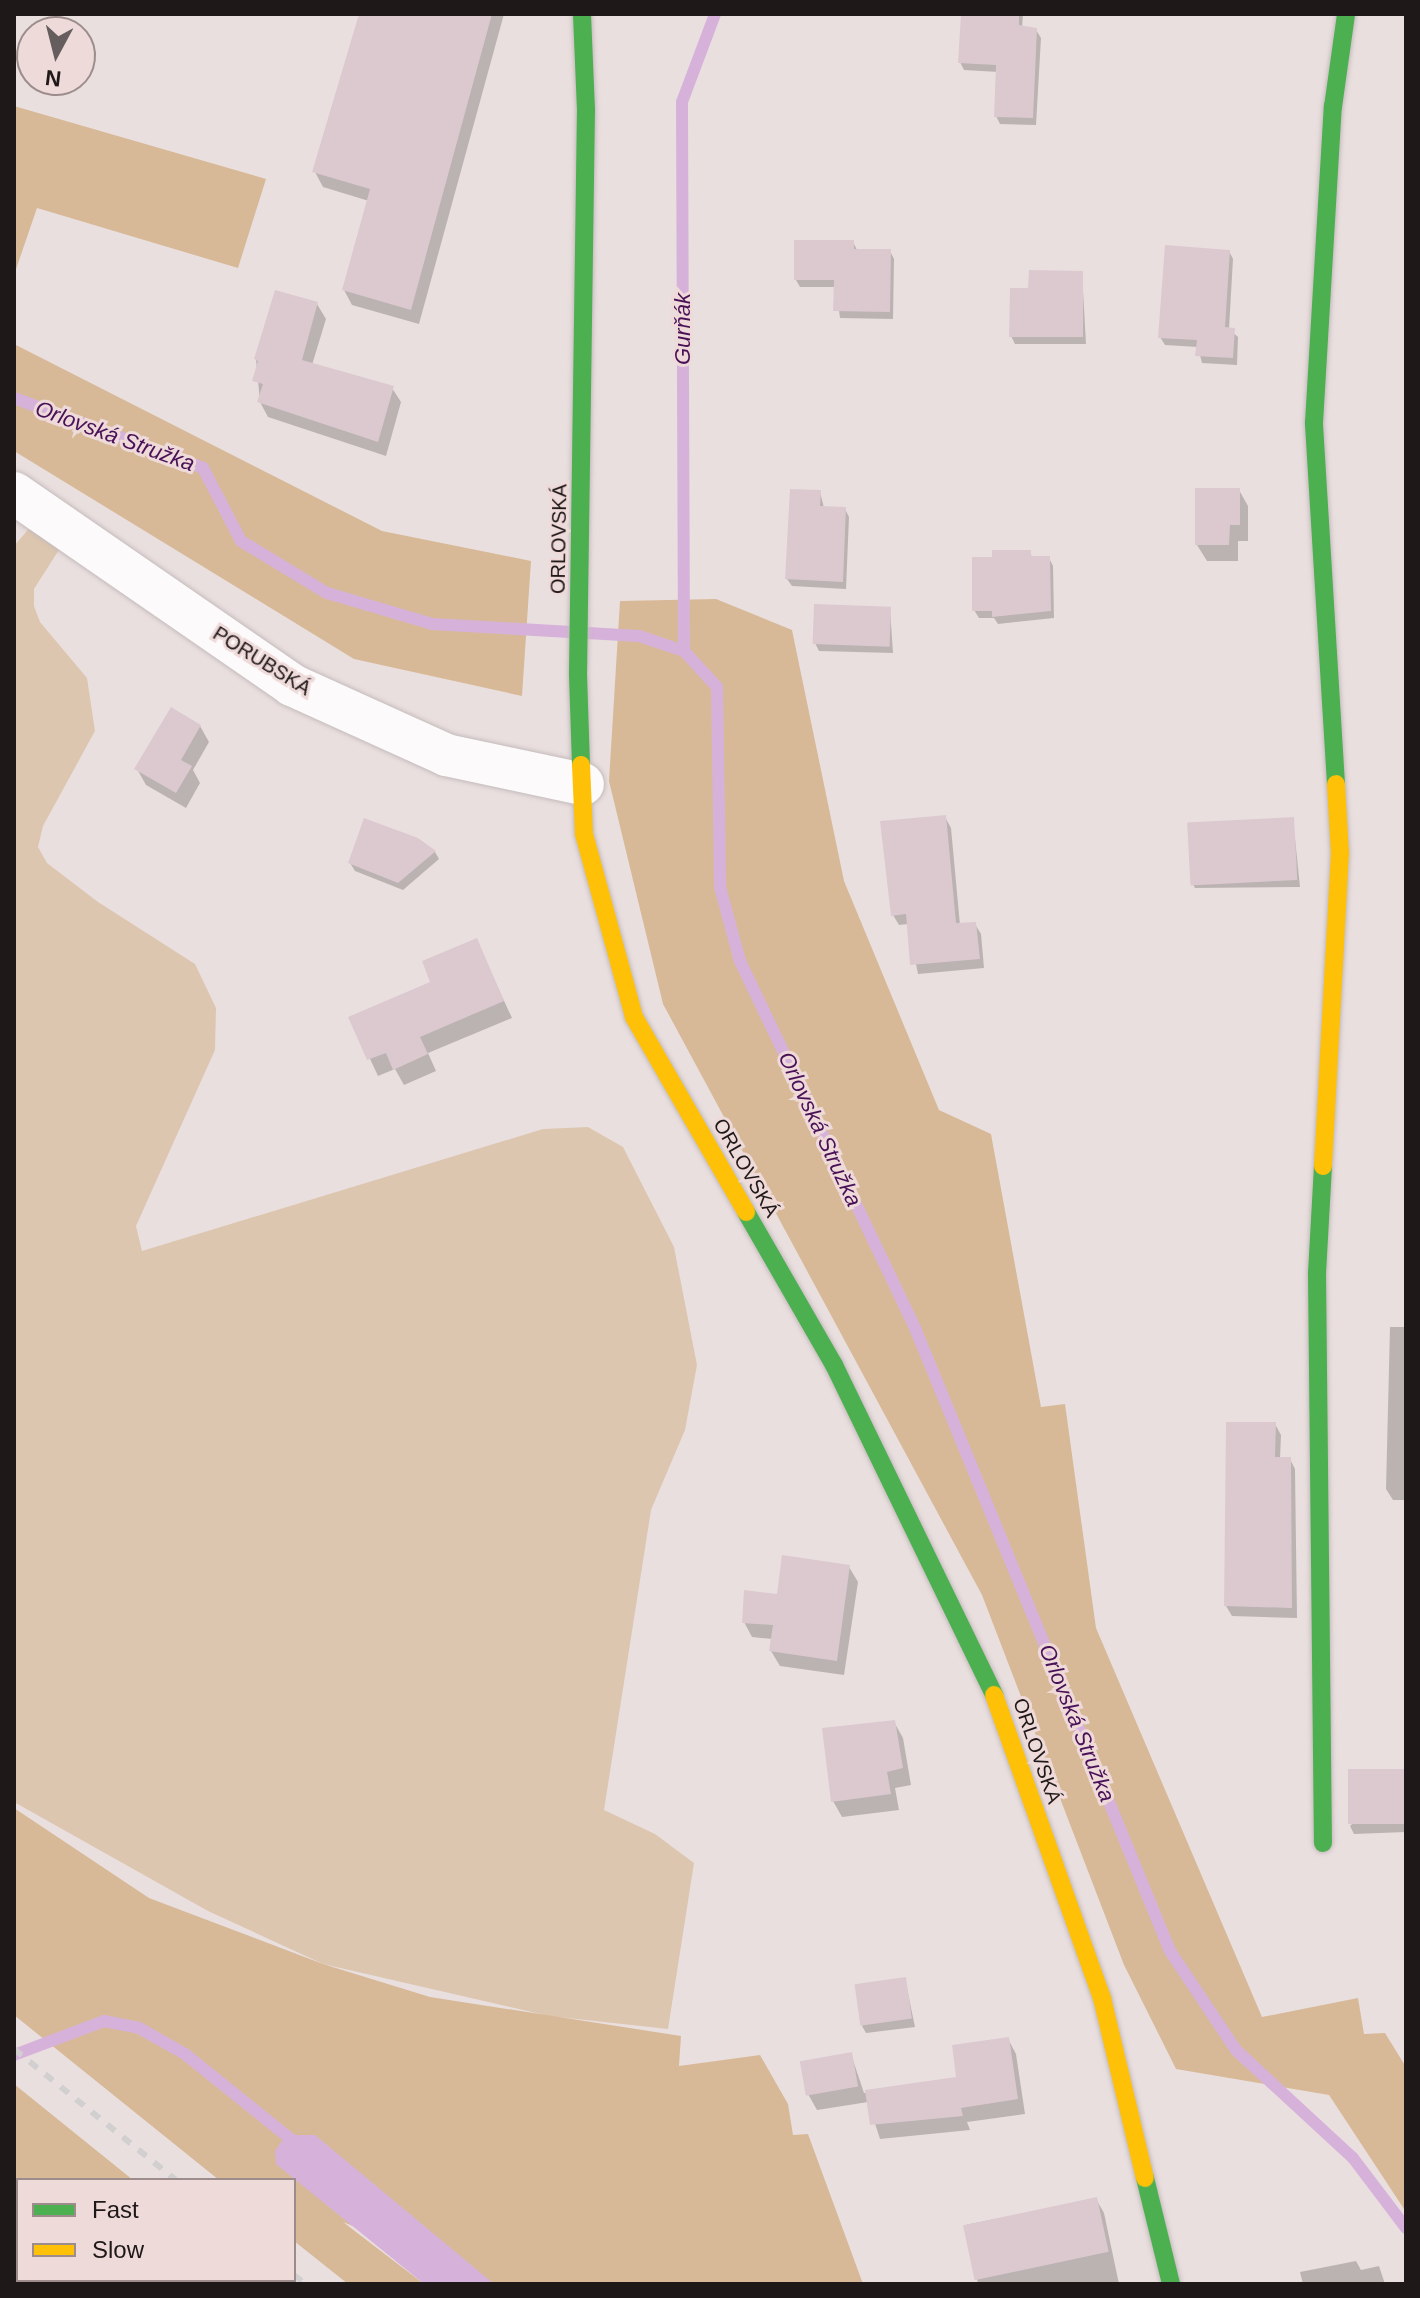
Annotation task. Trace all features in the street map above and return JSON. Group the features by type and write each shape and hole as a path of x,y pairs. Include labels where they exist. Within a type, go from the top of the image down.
{"main road":[{"name":"ORLOVSKÁ","path":"582,14 586,110 578,674 584,834 634,1017 834,1365 985,1669 1102,1998 1171,2284"},
{"path":"1323,1843 1317,1274 1340,854 1314,423 1333,107 1346,14"}],"street":[{"name":"PORUBSKÁ","path":"14,493 292,685 446,755 583,784"}],"shaded area":[{"path":"14,106 266,179 238,268 37,208 14,275"},
{"path":"14,344 382,531 531,561 522,696 354,659 14,451"},
{"path":"33,524 64,542 34,589 34,606 40,622 87,678 95,731 43,826 38,847 47,863 98,902 195,964 216,1008 215,1050 136,1226 142,1251 543,1129 588,1127 623,1147 674,1247 697,1365 685,1430 651,1510 604,1810 655,1834 694,1863 668,2029 549,2016 323,1964 208,1911 14,1802 14,546"},
{"path":"716,599 792,630 844,881 939,1110 991,1134 1041,1407 1065,1404 1096,1628 1262,2017 1358,1998 1364,2034 1385,2033 1406,2067 1406,2212 1329,2095 1176,2069 1124,1965 982,1595 663,1004 609,781 620,601"},
{"path":"14,1808 149,1898 323,1964 430,1997 681,2036 679,2066 760,2055 788,2104 793,2135 808,2134 863,2284 494,2284 343,2222 424,2284 348,2284 296,2243 296,2178 217,2178 14,2015"},
{"path":"14,2084 131,2178 16,2178 14,2221"},
{"path":"286,2135 315,2135 494,2284 424,2284 276,2164 275,2151"},
{"path":"16,2252 16,2282 141,2284 14,2284"},
{"path":"136,2282 257,2282 257,2284"}],"building":[{"path":"359,14 492,14 411,310 342,290 370,189 312,172"},
{"path":"961,14 1019,14 1019,25 1037,28 1033,118 994,117 996,65 958,63"},
{"path":"794,240 854,240 854,249 891,249 890,312 833,311 834,280 794,280"},
{"path":"1165,245 1230,250 1225,327 1235,328 1233,358 1195,356 1197,340 1158,338"},
{"path":"1029,270 1083,271 1083,337 1009,337 1010,288 1028,288"},
{"path":"275,290 318,302 302,360 394,386 378,442 257,402 263,384 252,381 258,361 254,359"},
{"path":"1195,488 1240,488 1240,525 1230,525 1229,545 1195,545"},
{"path":"790,489 821,490 820,506 846,507 843,582 785,579"},
{"path":"992,550 1031,550 1031,556 1050,556 1051,611 992,617 992,611 972,611 972,557 992,557"},
{"path":"814,604 891,607 890,647 813,644"},
{"path":"171,707 201,725 181,760 192,766 176,793 134,769"},
{"path":"946,815 956,923 976,922 980,959 910,965 906,914 891,916 880,821"},
{"path":"1294,817 1297,880 1190,886 1187,823"},
{"path":"364,818 418,838 436,851 398,883 348,863"},
{"path":"477,938 504,1001 420,1037 428,1054 393,1070 386,1053 367,1060 348,1017 430,982 422,961"},
{"path":"1226,1422 1276,1422 1275,1457 1291,1457 1292,1608 1224,1606"},
{"path":"782,1555 850,1565 837,1661 769,1651 773,1625 742,1623 744,1590 777,1594"},
{"path":"895,1720 903,1768 887,1772 891,1794 831,1802 822,1728"},
{"path":"1348,1769 1406,1769 1406,1824 1348,1824"},
{"path":"906,1977 912,2019 860,2026 855,1984"},
{"path":"1009,2037 1018,2099 961,2108 963,2116 870,2125 865,2090 956,2077 952,2045"},
{"path":"852,2052 858,2086 806,2096 800,2061"},
{"path":"1097,2197 1109,2252 975,2280 963,2225"}],"waterway":[{"name":"Gurňák","path":"684,651 682,102 715,14"},
{"name":"Orlovská Stružka","path":"14,398 203,468 241,541 327,593 432,624 639,636 684,651 717,687 720,887 740,961 915,1328 1170,1951 1236,2050 1353,2158 1406,2228"},
{"path":"14,2055 104,2021 139,2028 185,2054 298,2145"}],"railway":[{"path":"14,2049 174,2178"},
{"path":"296,2277 305,2284"}],"traffic: fast":[{"path":"581,765 578,674 586,110 582,14"},
{"path":"1336,784 1314,423 1333,107 1346,14"},
{"path":"1323,1166 1317,1274 1323,1843"},
{"path":"746,1212 834,1365 994,1695"},
{"path":"1145,2178 1171,2284"}],"traffic: slow":[{"path":"581,765 584,834 634,1017 746,1212"},
{"path":"1323,1166 1340,854 1336,784"},
{"path":"994,1695 1102,1998 1145,2178"}]}
